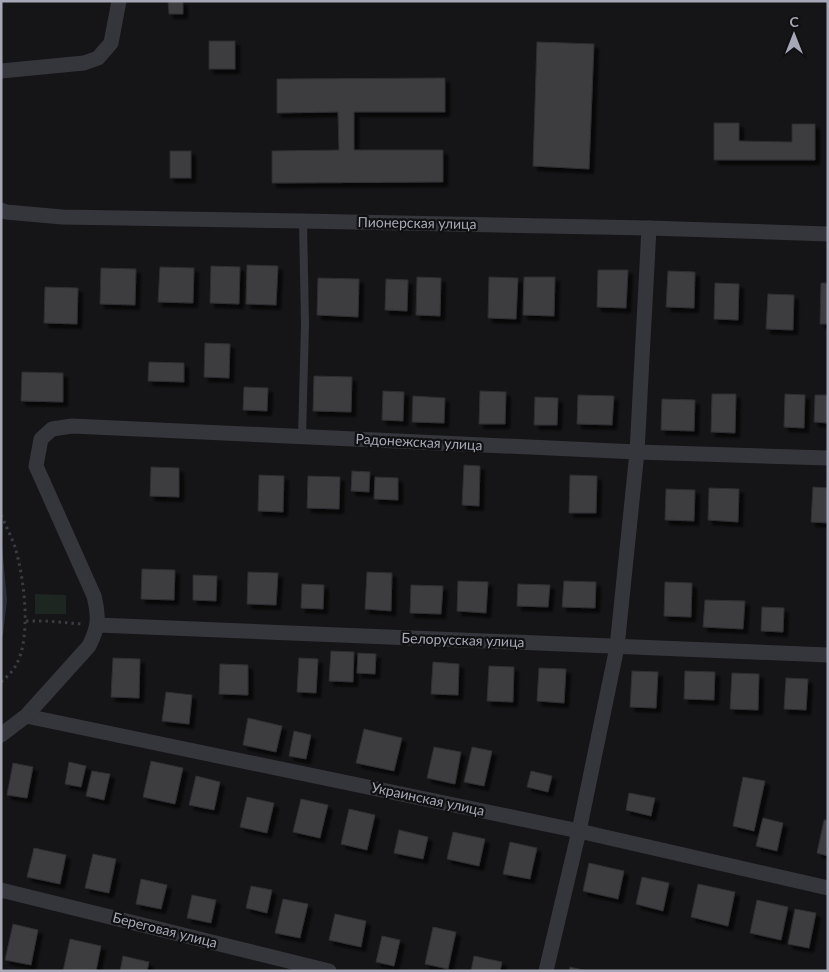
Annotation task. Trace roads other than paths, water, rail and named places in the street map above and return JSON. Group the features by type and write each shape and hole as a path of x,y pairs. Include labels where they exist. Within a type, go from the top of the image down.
{"street":[{"path":"1,71 84,64 98,58 110,43 119,1"},
{"name":"Пионерская улица","path":"4,211 62,217 649,228 828,234"},
{"path":"546,971 579,831 617,647 637,452 649,228"},
{"name":"Радонежская улица","path":"98,626 94,596 36,466 41,439 52,429 72,426 637,452 828,458"},
{"path":"1,735 26,716 89,646 98,626"},
{"name":"Белорусская улица","path":"98,626 828,655"},
{"name":"Украинская улица","path":"26,716 579,831 828,888"},
{"name":"Береговая улица","path":"1,890 329,971"}],"lane":[{"path":"302,437 305,324 304,221"}]}
